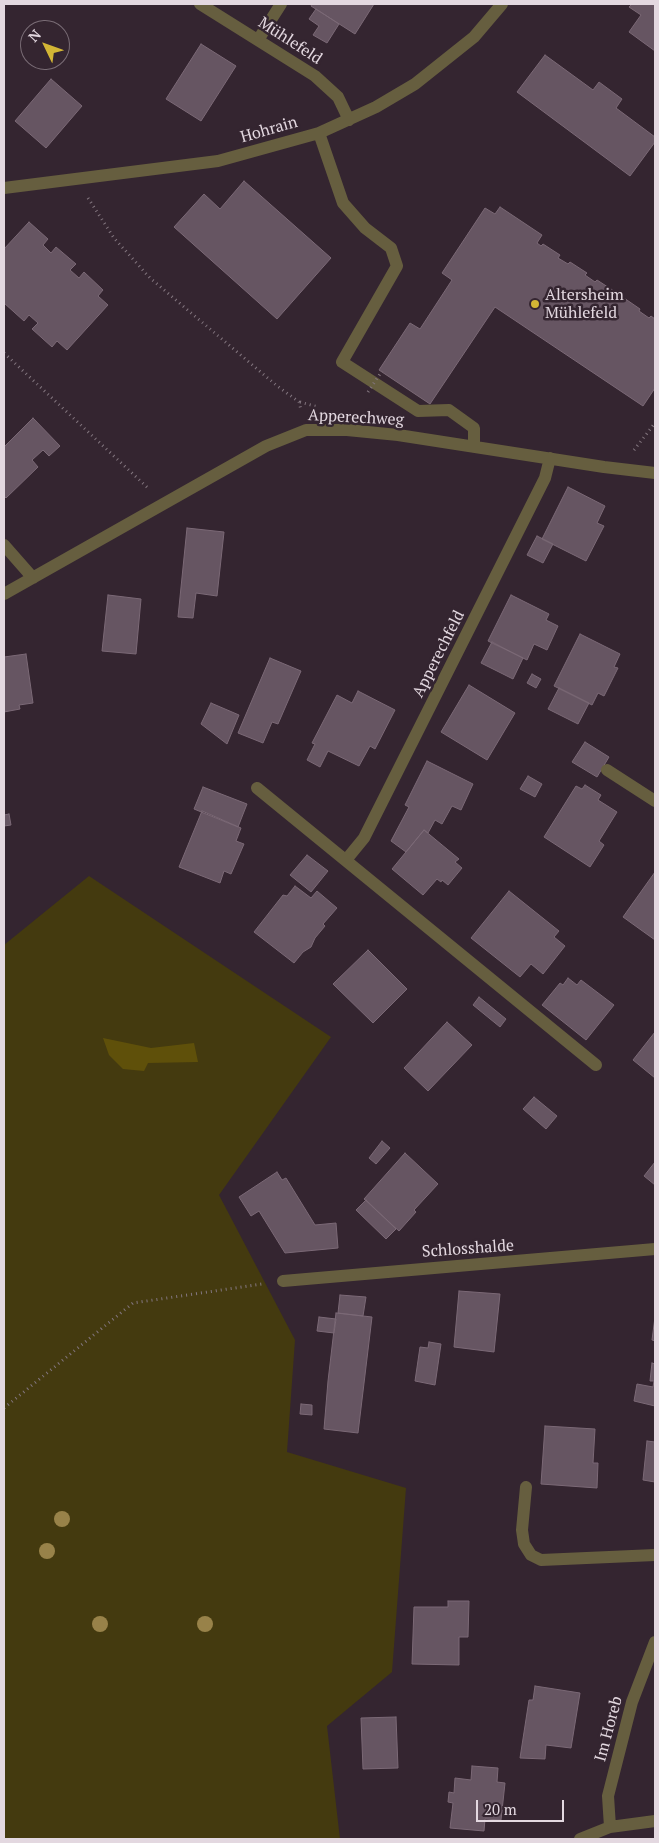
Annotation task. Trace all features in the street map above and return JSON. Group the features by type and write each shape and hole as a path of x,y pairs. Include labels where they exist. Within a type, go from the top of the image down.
{"street":[{"name":"Mühlefeld","path":"200,4 315,76 338,97 349,120"},
{"path":"258,40 281,4"},
{"name":"Hohrain","path":"4,188 218,162 319,133 376,107 415,84 474,37 502,4"},
{"path":"319,133 343,203 365,228 391,248 397,266 342,362 418,410 449,410 474,428 474,447"},
{"name":"Apperechweg","path":"4,594 266,446 306,430 347,430 398,435 655,473"},
{"name":"Apperechfeld","path":"346,860 369,829 545,478 550,458"},
{"path":"4,545 33,578"},
{"path":"607,770 655,801"},
{"path":"257,788 596,1065"},
{"name":"Schlosshalde","path":"283,1281 655,1249"},
{"path":"526,1487 522,1530 524,1544 531,1554 541,1560 655,1555"},
{"name":"Im Horeb","path":"610,1828 608,1796 632,1702 655,1642"},
{"path":"580,1839 610,1828 655,1821"}],"path":[{"path":"81,179 88,200 114,238 150,278 276,385 300,402 306,430"},
{"path":"4,352 164,504"},
{"path":"368,392 382,371"},
{"path":"630,470 633,453 655,423"},
{"path":"4,1408 133,1303 283,1281"}],"shaded area":[{"path":"89,876 331,1037 219,1195 295,1340 287,1452 406,1488 392,1672 327,1726 340,1839 4,1839 4,945"},
{"path":"103,1038 151,1048 194,1043 198,1062 148,1063 144,1071 123,1069 109,1055"}],"building":[{"path":"312,4 374,4 355,34 311,6"},
{"path":"632,4 655,4 655,51 629,32 641,15 629,7"},
{"path":"316,9 339,24 327,43 313,35 319,26 309,19"},
{"path":"201,44 236,66 201,121 166,99"},
{"path":"545,55 593,90 599,82 622,99 616,108 655,137 655,142 630,176 517,92"},
{"path":"51,79 82,106 46,148 15,121"},
{"path":"244,181 331,258 277,319 174,227 204,194 220,209"},
{"name":"Altersheim Mühlefeld","path":"500,207 542,235 537,243 541,246 543,244 560,255 558,258 568,264 570,262 587,273 585,275 595,282 597,280 614,291 612,294 622,300 624,298 649,318 651,316 655,319 655,388 643,406 495,307 430,404 379,370 410,323 420,329 452,280 442,273 485,208 495,214"},
{"path":"29,222 48,239 43,245 51,253 56,247 76,264 70,270 79,278 84,272 103,290 98,296 108,305 67,350 57,341 52,347 32,329 38,323 29,315 24,321 4,303 4,249"},
{"path":"33,418 60,446 49,456 43,450 32,460 38,467 6,498 4,496 4,447"},
{"path":"568,487 605,506 597,523 604,526 586,561 542,539"},
{"path":"187,528 224,532 217,596 196,593 193,618 178,617"},
{"path":"537,536 553,544 543,563 527,555"},
{"path":"108,595 141,599 136,654 102,651"},
{"path":"511,595 549,614 546,620 558,626 547,650 534,644 527,660 488,641"},
{"path":"580,634 620,654 614,667 618,668 604,696 598,693 592,705 554,686"},
{"path":"492,642 523,658 513,679 481,663"},
{"path":"26,654 33,703 19,705 20,709 4,712 4,657"},
{"path":"270,658 301,671 278,724 272,722 263,743 238,733"},
{"path":"532,674 541,679 536,688 527,683"},
{"path":"469,685 515,713 487,760 441,732"},
{"path":"559,688 589,703 578,724 548,709"},
{"path":"358,691 395,710 375,749 370,746 359,766 328,751 320,767 307,760 315,744 312,743 337,695 352,703"},
{"path":"211,703 239,715 227,744 201,724"},
{"path":"585,742 609,757 597,777 572,762"},
{"path":"427,761 473,784 461,810 452,806 442,824 435,820 428,833 424,830 406,852 391,841 409,807 405,805"},
{"path":"528,776 542,784 535,797 520,789"},
{"path":"585,785 601,795 598,800 617,812 599,841 604,845 590,867 544,837 576,786 582,789"},
{"path":"203,787 247,804 238,827 194,809"},
{"path":"202,811 241,828 236,841 244,844 231,874 224,871 220,883 179,867"},
{"path":"9,814 11,825 4,826 4,815"},
{"path":"424,830 459,859 455,862 462,868 448,885 442,880 441,882 437,879 423,895 392,869"},
{"path":"307,855 328,871 311,892 290,875"},
{"path":"655,872 655,940 623,917"},
{"path":"295,886 311,898 317,891 337,908 323,924 325,926 315,938 311,947 303,952 294,963 254,932 283,895 287,896"},
{"path":"509,891 559,931 554,937 565,946 543,974 531,964 520,977 471,938"},
{"path":"368,950 407,989 373,1023 333,984"},
{"path":"568,978 577,985 581,980 614,1005 586,1040 542,1005 560,983 563,985"},
{"path":"479,997 506,1019 500,1027 473,1005"},
{"path":"447,1022 472,1045 428,1091 404,1068"},
{"path":"655,1032 655,1078 633,1060"},
{"path":"534,1097 557,1116 546,1129 523,1109"},
{"path":"382,1141 390,1148 376,1164 369,1158"},
{"path":"405,1153 438,1184 414,1210 416,1212 399,1231 364,1199"},
{"path":"655,1162 655,1185 644,1176"},
{"path":"277,1172 282,1180 286,1178 315,1225 336,1223 338,1248 285,1253 259,1211 251,1216 239,1197"},
{"path":"366,1200 396,1229 386,1239 356,1210"},
{"path":"459,1291 500,1294 494,1352 454,1347"},
{"path":"340,1295 366,1297 363,1316 338,1313"},
{"path":"336,1313 372,1317 358,1433 324,1429"},
{"path":"319,1317 336,1319 334,1333 317,1331"},
{"path":"655,1317 655,1341 652,1340"},
{"path":"429,1342 441,1344 435,1385 415,1381 420,1347 428,1348"},
{"path":"652,1363 655,1364 655,1406 634,1401 637,1384 653,1387 654,1381 650,1381"},
{"path":"301,1404 312,1405 312,1415 300,1414"},
{"path":"545,1426 595,1429 593,1463 598,1463 597,1488 541,1484"},
{"path":"647,1441 655,1442 655,1482 643,1480"},
{"path":"448,1601 469,1601 468,1637 459,1637 459,1665 412,1664 414,1607 448,1607"},
{"path":"535,1686 580,1693 571,1748 546,1745 545,1759 520,1758 529,1700 533,1700"},
{"path":"396,1717 398,1768 363,1769 361,1718"},
{"path":"472,1766 498,1768 497,1782 505,1783 501,1820 485,1819 484,1831 450,1828 453,1803 448,1802 449,1792 454,1793 455,1778 471,1780"}],"place":[{"name":"Altersheim Mühlefeld","path":"535,304"}]}
